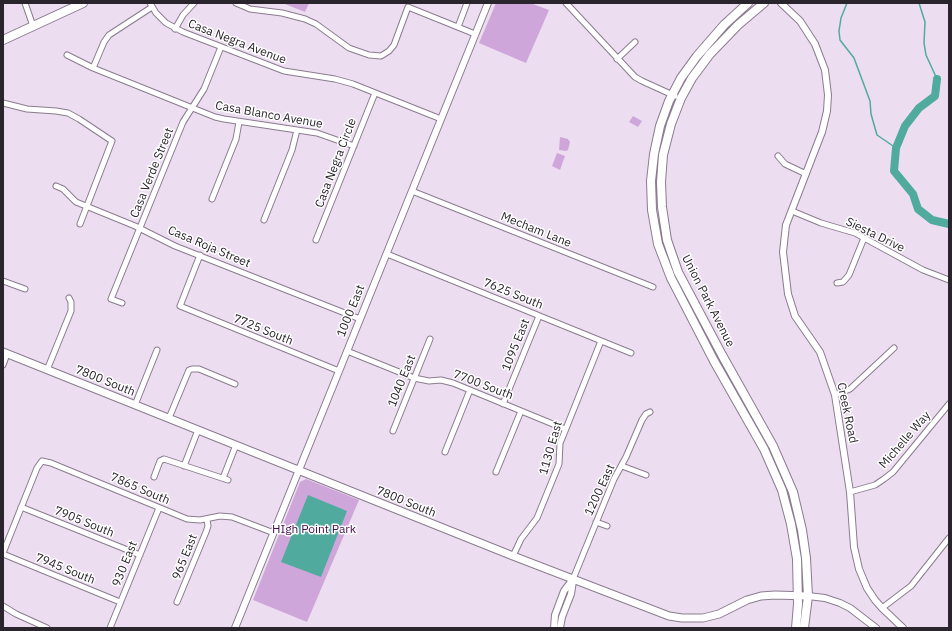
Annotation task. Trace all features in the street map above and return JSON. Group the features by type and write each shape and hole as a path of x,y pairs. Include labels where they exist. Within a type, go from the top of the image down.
{"main road":[{"path":"3,40 83,3"},
{"name":"Union Park Avenue","path":"748,3 724,25 700,52 681,78 672,95 663,116 658,135 652,173 652,210 658,244 676,290 759,440 786,502 793,534 797,563 798,595 796,628"},
{"name":"Union Park Avenue","path":"764,3 738,25 713,50 698,70 681,98 668,132 662,168 662,207 667,240 682,281 773,446 795,500 802,530 806,558 808,596 804,628"},
{"name":"7800 South","path":"5,353 513,556 663,614 696,619 714,616 747,600 761,596 776,594 808,596"}],"street":[{"path":"25,3 32,26"},
{"path":"175,29 183,15 194,3"},
{"path":"458,27 467,3"},
{"name":"1000 East","path":"235,628 488,3"},
{"path":"566,3 635,77 642,82 681,98"},
{"name":"Creek Road","path":"781,3 794,14 809,33 818,50 826,77 828,95 821,136 786,225 783,252 788,294 795,316 820,352 834,396 850,492 854,547 859,569 867,588 882,608 903,628"},
{"path":"240,4 250,9 282,13 305,19 316,24 349,48 369,55 382,56 389,52 394,45 408,7 475,34"},
{"path":"93,68 108,36 151,5"},
{"name":"Casa Negra Avenue","path":"151,5 161,18 175,29 284,71 352,84 441,120"},
{"path":"617,59 635,42"},
{"name":"Casa Verde Street","path":"122,303 111,299 183,122 204,89 221,47"},
{"name":"Casa Blanco Avenue","path":"67,55 93,68 215,117 325,135 354,146"},
{"name":"Casa Negra Circle","path":"316,240 375,93"},
{"path":"3,102 27,109 56,111 68,114 79,119 112,140 80,224"},
{"path":"212,199 236,139 239,122"},
{"path":"264,220 292,150 297,130"},
{"path":"778,156 785,164 806,174"},
{"name":"Casa Roja Street","path":"56,186 63,189 76,202 140,228 175,246 360,319"},
{"name":"Mecham Lane","path":"412,191 653,287"},
{"name":"Siesta Drive","path":"792,211 821,223 846,230 924,270 949,280"},
{"path":"837,283 843,282 849,275 864,238"},
{"name":"7625 South","path":"386,254 631,353"},
{"name":"7725 South","path":"200,255 180,306 339,371"},
{"path":"3,281 25,289"},
{"path":"47,370 71,311 71,302 69,298"},
{"name":"1095 East","path":"503,404 539,316"},
{"name":"1040 East","path":"393,431 430,339"},
{"name":"1130 East","path":"513,556 521,539 537,518 559,464 560,443 565,429 601,341"},
{"path":"834,396 850,389 894,348"},
{"path":"136,405 157,350"},
{"name":"7700 South","path":"347,351 414,378 424,381 447,381 565,429"},
{"path":"3,365 5,353"},
{"path":"169,418 188,373 192,369 198,369 235,384"},
{"path":"445,452 470,390"},
{"name":"Michelle Way","path":"850,492 875,485 893,472 949,404"},
{"path":"496,472 521,411"},
{"name":"1200 East","path":"573,579 614,479 622,466 642,420 646,414 650,412"},
{"path":"184,466 198,430"},
{"path":"154,476 162,459 167,459 225,479 236,445"},
{"name":"7865 South","path":"22,507 37,468 42,461 50,462 187,519 207,520 220,516 232,517 274,533"},
{"path":"622,466 646,476"},
{"path":"3,554 22,507"},
{"name":"7905 South","path":"22,507 140,555"},
{"name":"930 East","path":"110,628 159,508"},
{"name":"965 East","path":"177,602 206,532 208,526 207,520"},
{"path":"596,522 607,526"},
{"path":"882,608 915,582 949,538"},
{"name":"7945 South","path":"3,554 120,602"},
{"path":"554,628 555,615 564,591 573,579"},
{"path":"560,628 562,617 571,594 573,579"},
{"path":"808,596 825,598 840,603 850,608 876,628"},
{"path":"4,608 47,628"}],"green space":[{"path":"309,3 305,12 285,4"},
{"path":"496,3 530,3 549,10 526,63 479,43"},
{"path":"633,116 642,121 638,127 629,122"},
{"path":"560,137 568,139 570,142 568,150 559,150"},
{"path":"557,153 565,156 560,170 552,166"},
{"name":"HIgh Point Park","path":"306,479 359,500 307,622 253,600 300,482"}],"shaded area":[{"path":"308,495 347,511 321,577 281,562"}],"waterway":[{"path":"847,3 841,18 839,31 840,40 854,58 870,101 871,114 877,135 896,148"},
{"path":"919,3 925,22 924,43 926,55 937,79"},
{"path":"937,79 935,96 919,108 905,126 896,148 894,171 913,194 918,209 932,220 949,224"}]}
